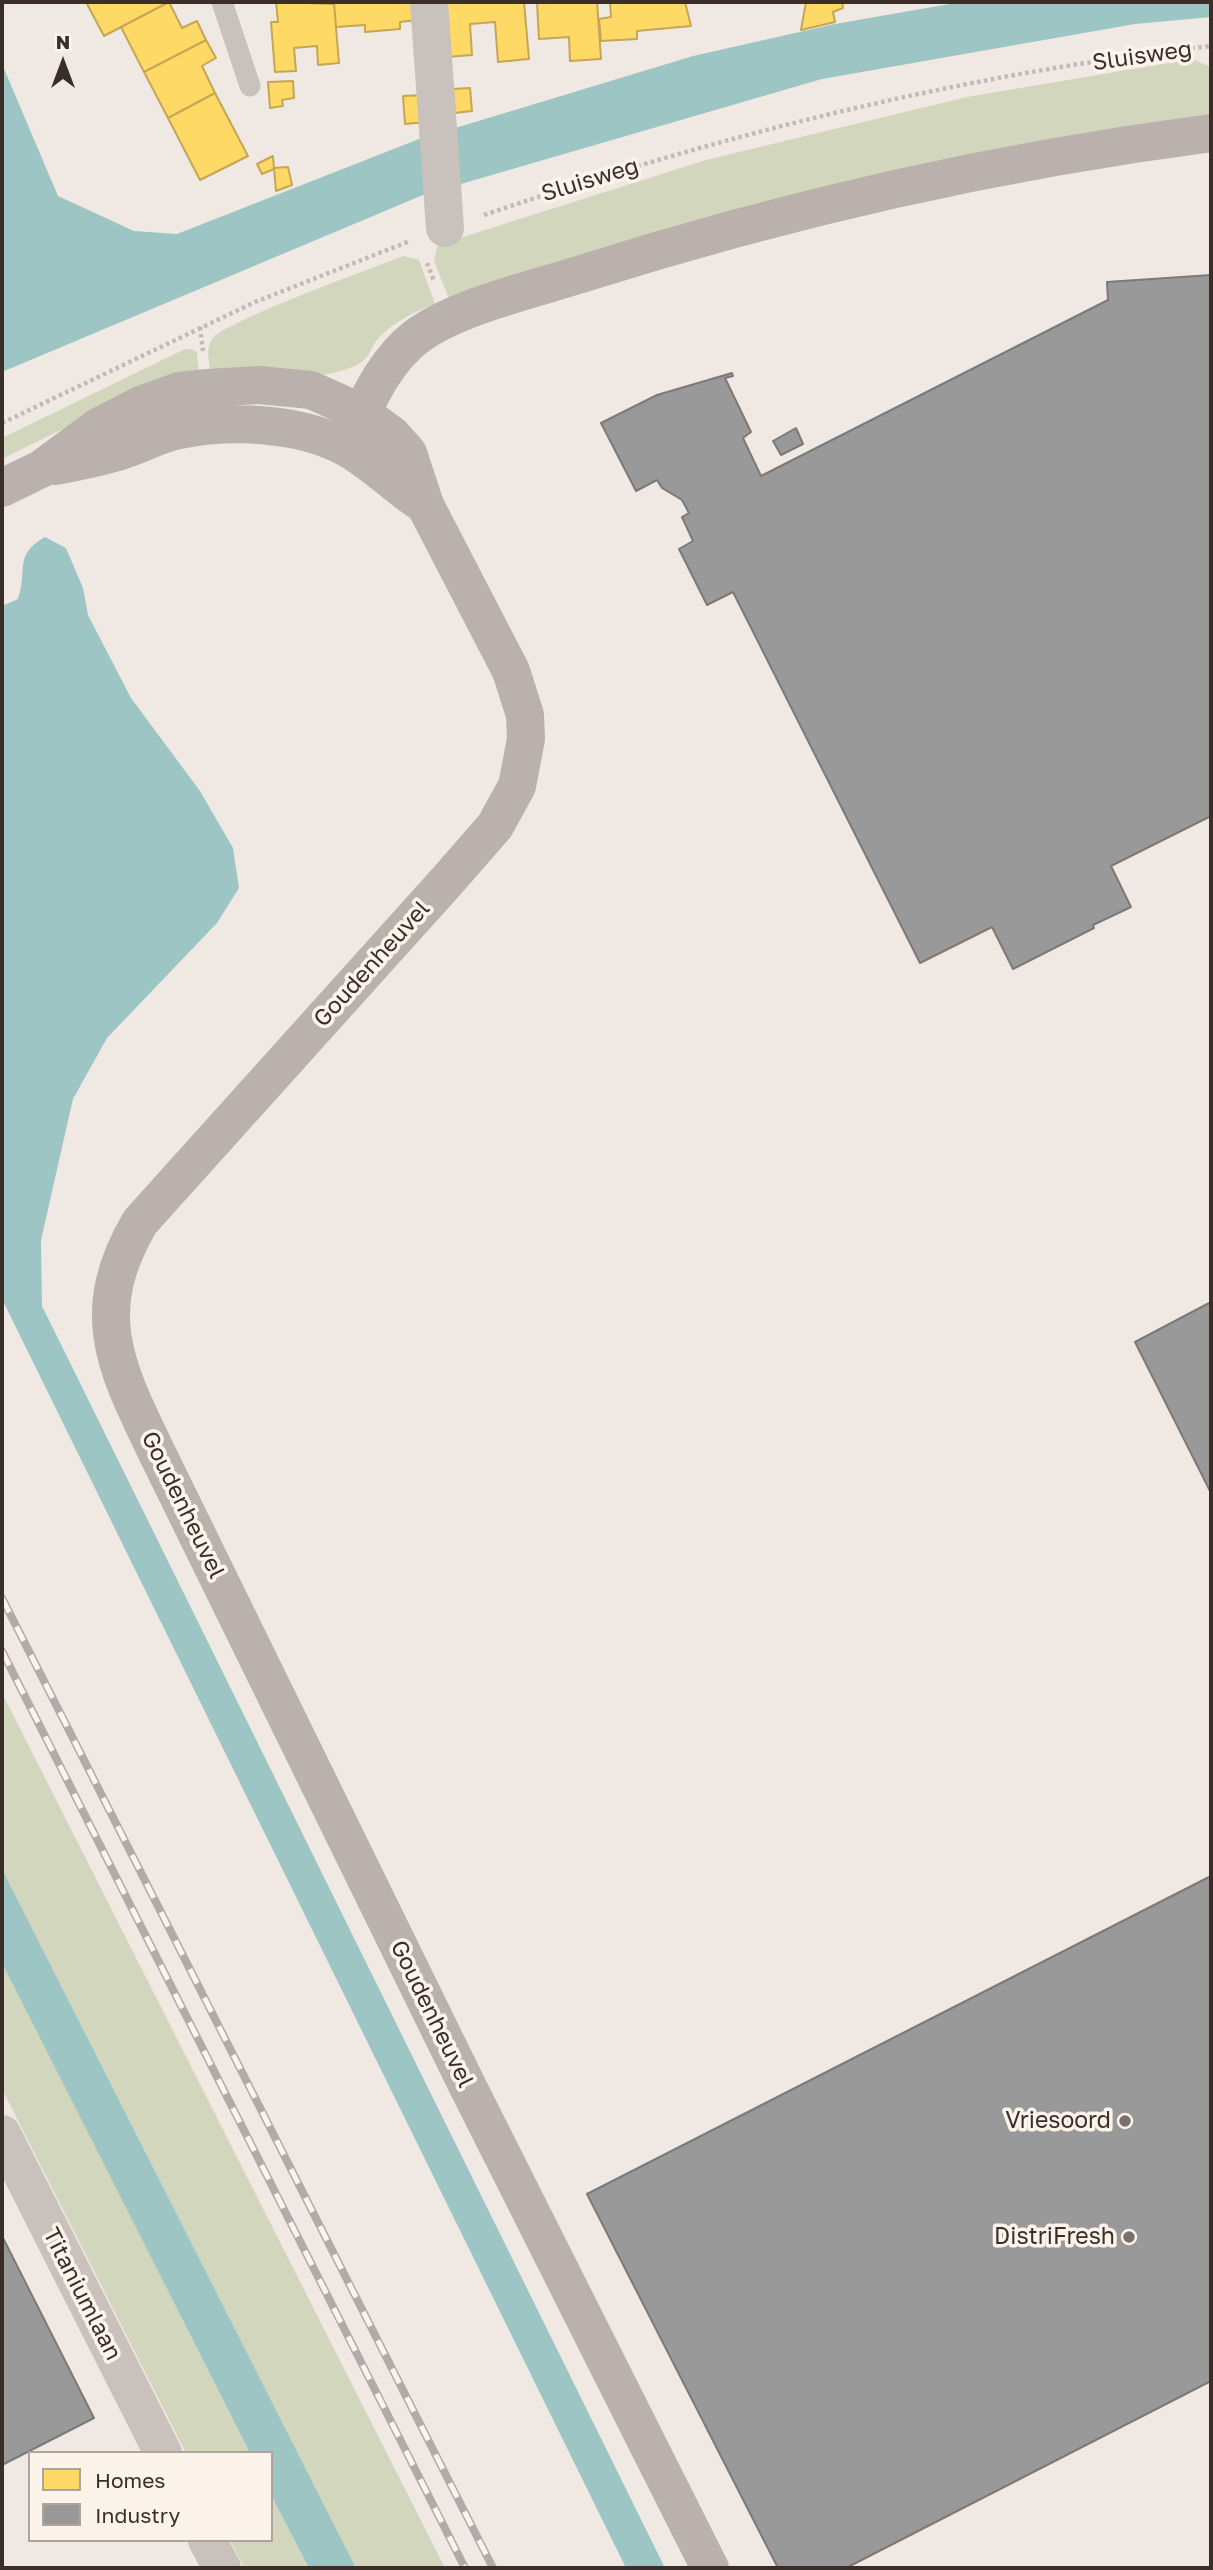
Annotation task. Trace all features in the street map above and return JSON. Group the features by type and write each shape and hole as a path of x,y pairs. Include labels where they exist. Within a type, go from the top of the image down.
{"street":[{"path":"429,2 438,116 431,233"},
{"path":"345,447 394,359 415,338 450,317 639,256 853,198 1005,165 1211,133"},
{"path":"2,488 41,469 98,427 143,404 179,391 246,386 288,387 311,390 362,413"},
{"name":"Goudenheuvel","path":"362,413 393,435 408,453 425,505 520,694 526,739 517,786 495,826 140,1222 128,1243 113,1290 112,1339 125,1385 162,1463 472,2095 710,2568"},
{"path":"41,469 114,453 179,430 212,426 265,426 303,433 345,447 372,464 397,488 425,505"},
{"name":"Titaniumlaan","path":"2,2134 162,2451"},
{"path":"208,2542 222,2568"}],"lane":[{"path":"222,2 250,86"}],"path":[{"name":"Sluisweg","path":"2,423 255,302 431,233 632,167 818,117 1006,77 1211,46"},
{"path":"431,233 450,317"}],"green space":[{"path":"1192,59 1211,67 1211,114 449,299 434,261 437,247 444,243 706,160 967,97"},
{"path":"403,256 419,260 435,304 411,314 388,329 376,341 365,359 335,373 314,376 211,376 209,347 212,339 223,331 270,308"},
{"path":"191,349 197,352 199,376 144,389 2,459 2,438 183,350"},
{"path":"2,1693 445,2568 356,2568 2,1869"},
{"path":"2,1963 249,2451 185,2451 2,2089"},
{"path":"273,2499 309,2568 244,2568 231,2542 273,2542"}],"water":[{"path":"961,2 1211,2 1211,17 1135,24 822,79 423,195 2,372 2,64 58,196 134,231 177,234 419,139 693,56 835,24"},
{"path":"45,537 66,548 83,588 88,615 131,698 200,791 233,848 239,888 217,923 107,1038 73,1099 41,1240 42,1306 665,2568 626,2568 2,1299 2,606 18,599 25,557 35,544"},
{"path":"2,1869 356,2568 309,2568 273,2499 273,2451 249,2451 2,1963"}],"building: Homes":[{"path":"86,2 169,2 104,36"},
{"path":"169,2 182,28 197,21 206,40 144,72 121,27"},
{"path":"276,2 334,4 339,63 318,65 317,46 294,48 296,71 275,72 271,22 278,22"},
{"path":"334,2 416,2 417,20 400,22 400,29 365,32 365,25 336,27"},
{"path":"442,2 524,2 529,59 498,62 495,22 470,24 472,55 447,57"},
{"path":"537,2 597,2 601,59 570,61 569,37 539,39"},
{"path":"610,2 685,2 691,26 637,31 637,39 601,41 599,19 611,17"},
{"path":"806,2 842,2 843,8 833,12 835,22 801,30"},
{"path":"206,40 216,58 202,66 215,93 168,118 144,72"},
{"path":"293,81 294,98 282,100 283,106 270,108 268,82"},
{"path":"470,88 472,111 455,113 453,89"},
{"path":"215,93 248,156 200,180 168,118"},
{"path":"424,95 426,122 405,124 403,96"},
{"path":"273,156 274,169 262,174 257,164"},
{"path":"288,167 292,185 276,191 274,168"}],"building: Industry":[{"path":"1211,275 1211,816 1111,866 1131,907 1013,969 992,927 920,963 733,592 707,605 679,549 693,541 682,517 689,513 682,500 662,488 657,480 636,491 601,423 657,395 732,373 733,376 725,378 751,432 743,438 761,476 1108,300 1107,282"},
{"path":"796,428 803,444 781,455 773,441"},
{"path":"1211,1302 1211,1493 1135,1342"},
{"path":"1211,1876 1211,2381 846,2568 778,2568 587,2194"},
{"path":"2,2236 94,2418 2,2465"}],"railway":[{"path":"2,1598 493,2568"},
{"path":"2,1651 465,2568"}],"place":[{"name":"Vriesoord","path":"1125,2121"},
{"name":"DistriFresh","path":"1129,2237"}]}
